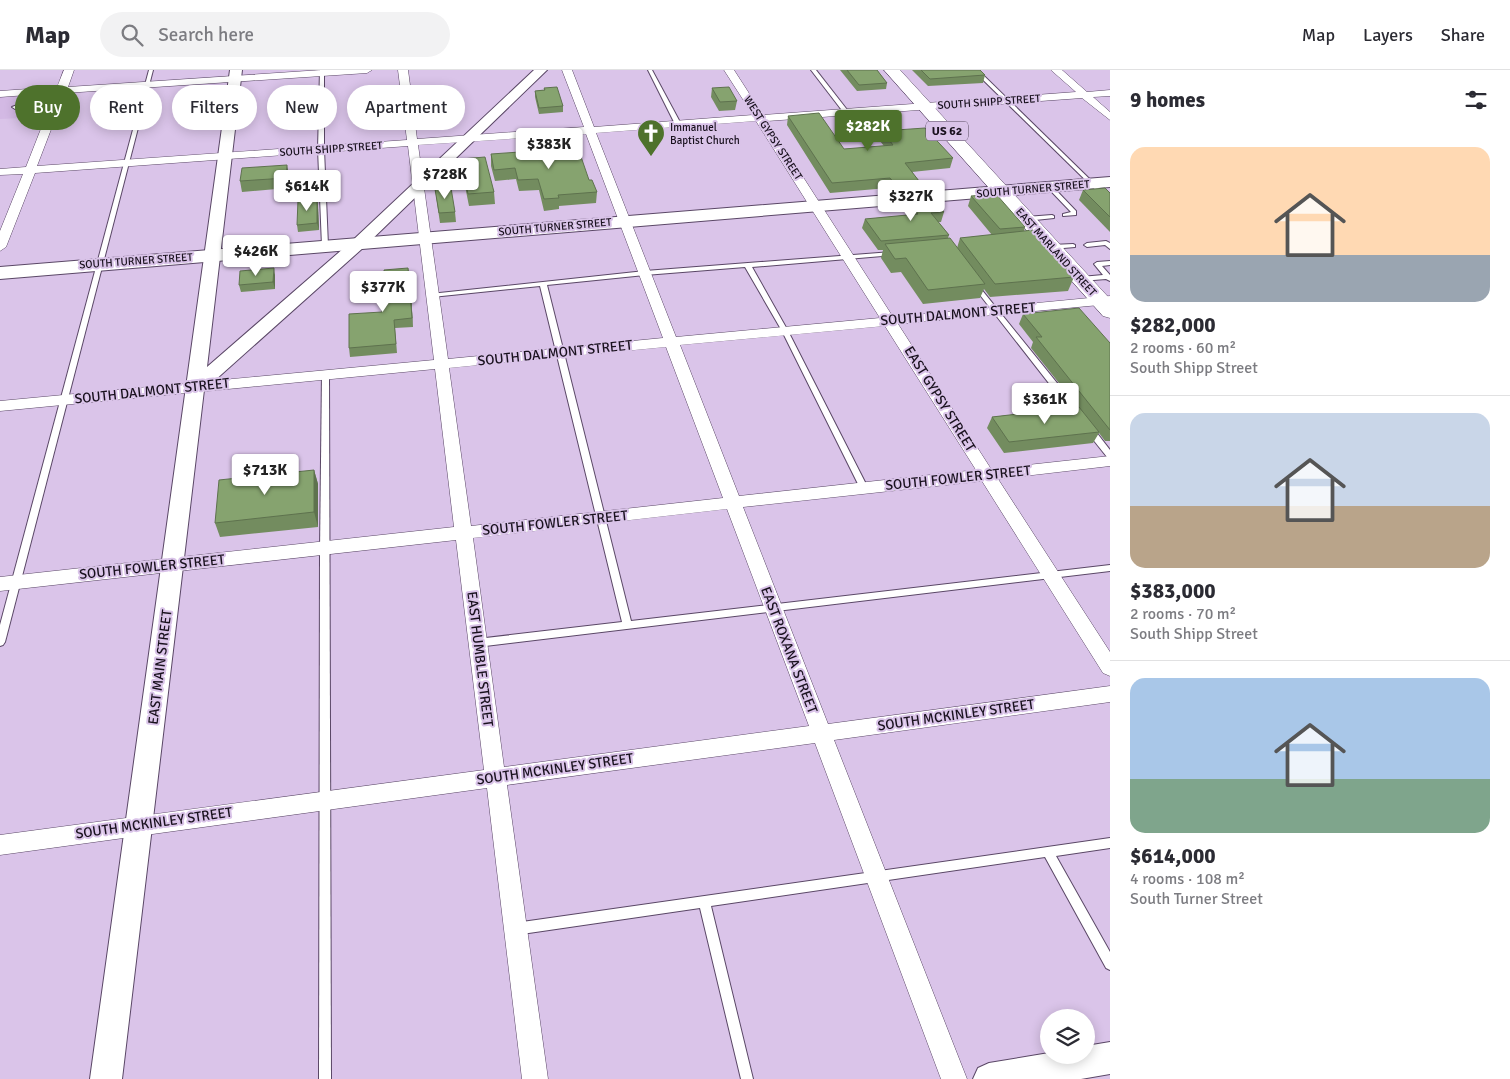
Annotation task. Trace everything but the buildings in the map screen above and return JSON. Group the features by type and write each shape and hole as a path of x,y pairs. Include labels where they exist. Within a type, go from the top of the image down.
{"highway":[{"name":"US 62","path":"892,70 1001,191"},
{"name":"EAST MARLAND STREET","path":"1001,191 1043,242 1080,280 1107,304"}],"main road":[{"name":"SOUTH TURNER STREET","path":"0,272 1110,182"}],"street":[{"path":"63,85 69,70"},
{"path":"80,92 235,74 367,70"},
{"name":"EAST HUMBLE STREET","path":"403,70 535,1079"},
{"path":"197,386 358,244 541,70"},
{"name":"EAST ROXANA STREET","path":"566,70 626,221 670,342 954,1079"},
{"name":"WEST GYPSY STREET","path":"729,70 818,206"},
{"path":"1056,70 1110,117"},
{"name":"EAST MAIN STREET","path":"106,1079 197,386 211,256 235,74"},
{"name":"SOUTH SHIPP STREET","path":"0,172 1110,93"},
{"path":"0,94 15,94"},
{"path":"0,247 45,130"},
{"name":"EAST GYPSY STREET","path":"818,206 1110,668"},
{"name":"SOUTH DALMONT STREET","path":"0,406 890,320 1107,304"},
{"name":"SOUTH FOWLER STREET","path":"8,583 1110,461"},
{"name":"SOUTH MCKINLEY STREET","path":"0,845 140,824 1110,694"},
{"path":"989,1079 1110,1058"}],"lane":[{"path":"0,642 8,583 64,399 151,70"},
{"path":"650,70 678,124"},
{"path":"813,70 846,112"},
{"path":"975,70 1110,202"},
{"path":"322,71 321,149 325,246"},
{"path":"1050,187 1074,212 1074,214 1065,215"},
{"path":"1026,219 1052,216"},
{"path":"1043,242 1073,246"},
{"path":"1087,245 1106,243 1110,246"},
{"path":"432,295 645,273 899,253"},
{"path":"1109,278 1097,264 1110,263"},
{"path":"748,266 785,330 864,488"},
{"path":"1080,280 1109,278"},
{"path":"972,280 1110,455"},
{"path":"543,284 627,624"},
{"path":"325,1079 326,800 323,548 326,374"},
{"path":"477,643 1110,568"},
{"path":"515,929 1110,843"},
{"path":"1048,852 1110,964"},
{"path":"704,902 747,1079"}],"shaded area":[{"path":"15,96 15,118 0,119 0,97"}],"place":[{"name":"Immanuel Baptist Church","path":"651,157"}]}
